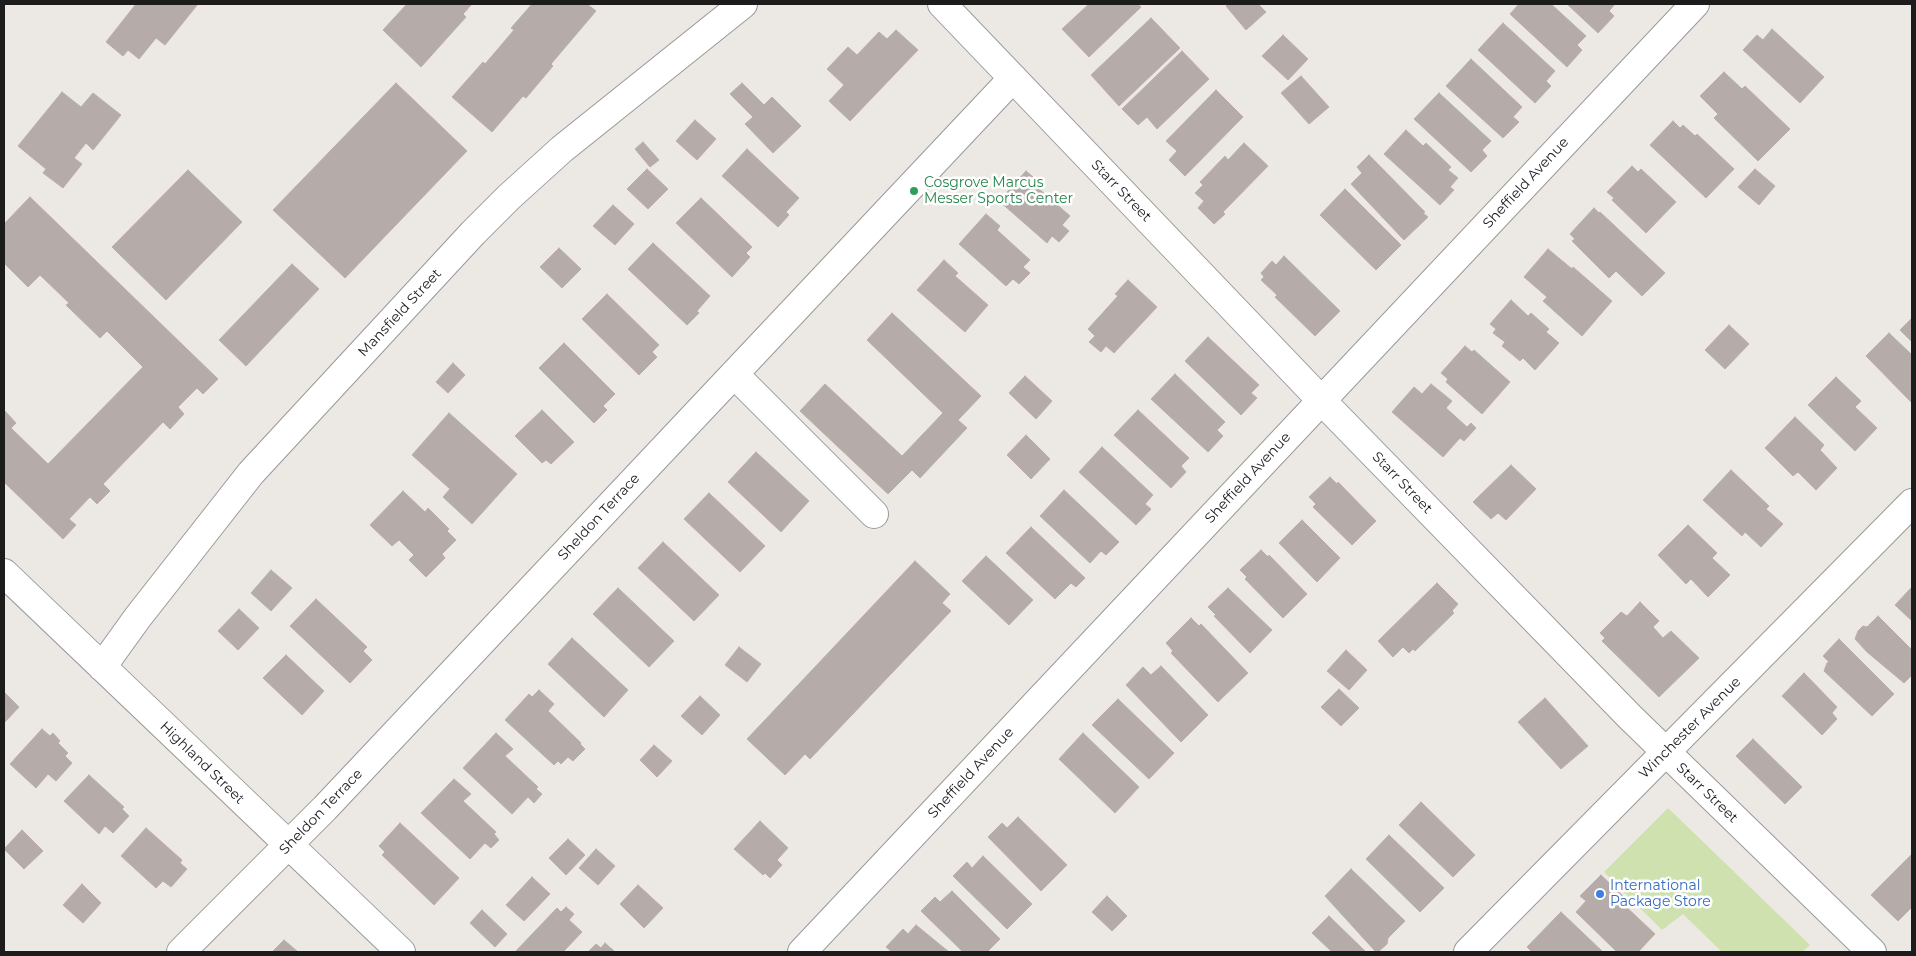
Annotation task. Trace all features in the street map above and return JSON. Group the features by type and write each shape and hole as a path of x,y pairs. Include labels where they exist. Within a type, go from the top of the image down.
{"street":[{"name":"Mansfield Street","path":"102,666 251,472 473,234 509,197 562,149 743,4"},
{"name":"Starr Street","path":"942,4 1321,400 1665,753 1872,952"},
{"name":"Sheffield Avenue","path":"802,952 1695,4"},
{"name":"Sheldon Terrace","path":"181,952 289,846 1013,78"},
{"path":"734,374 874,514"},
{"name":"Winchester Avenue","path":"1473,950 1912,503"},
{"name":"Highland Street","path":"4,573 401,952"}],"green space":[{"path":"1668,808 1810,945 1802,952 1722,952 1683,914 1662,930 1604,872"}],"building":[{"path":"136,4 198,4 165,45 156,38 139,59 128,50 123,56 106,42"},
{"path":"407,4 472,4 463,14 466,17 421,67 383,30"},
{"path":"532,4 587,4 596,11 551,64 553,66 526,98 523,96 492,132 452,97 483,62 485,64 514,30 511,28"},
{"path":"1089,4 1137,4 1141,7 1089,57 1062,29"},
{"path":"1228,4 1258,4 1266,12 1246,30 1226,6"},
{"path":"1519,4 1551,4 1586,36 1577,45 1582,50 1567,67 1510,14"},
{"path":"1567,4 1615,4 1609,11 1614,16 1598,33"},
{"path":"1151,18 1180,48 1119,106 1091,75"},
{"path":"1503,23 1555,71 1546,81 1551,86 1535,103 1478,50"},
{"path":"1772,29 1824,77 1800,103 1743,50 1757,35 1763,40"},
{"path":"896,30 918,50 850,121 829,101 844,85 827,69 848,47 857,55 879,32 887,39"},
{"path":"1283,35 1308,59 1288,80 1262,56"},
{"path":"1182,51 1209,79 1157,129 1147,117 1138,125 1122,109"},
{"path":"1471,59 1522,107 1513,117 1519,122 1503,138 1446,86"},
{"path":"1724,72 1742,89 1745,86 1790,129 1758,161 1714,118 1718,114 1700,96"},
{"path":"1301,76 1329,107 1309,124 1281,93"},
{"path":"396,83 467,151 345,278 273,210"},
{"path":"742,83 764,105 772,97 801,126 773,153 745,124 753,117 730,94"},
{"path":"1216,90 1243,117 1185,176 1169,160 1177,151 1166,141"},
{"path":"62,92 81,107 93,93 121,115 93,150 86,143 74,158 82,164 63,188 43,173 46,169 18,146"},
{"path":"1439,93 1491,141 1482,150 1487,156 1471,172 1414,119"},
{"path":"695,120 716,139 697,160 676,141"},
{"path":"1673,121 1680,128 1683,125 1695,136 1697,134 1734,169 1706,198 1650,145"},
{"path":"1406,130 1423,146 1426,143 1451,167 1448,170 1458,178 1450,187 1454,190 1440,205 1384,154"},
{"path":"643,142 659,160 650,167 635,149"},
{"path":"1244,143 1268,166 1223,212 1225,214 1214,224 1198,208 1204,201 1195,193 1203,185 1200,182 1225,156 1228,160"},
{"path":"747,149 799,198 786,212 789,215 778,227 722,176"},
{"path":"1369,155 1428,217 1404,240 1351,184 1362,173 1357,167"},
{"path":"1632,166 1638,172 1641,169 1676,202 1646,233 1612,200 1614,198 1607,192"},
{"path":"647,169 668,189 648,209 627,189"},
{"path":"1755,169 1775,186 1759,205 1738,187"},
{"path":"188,170 242,222 166,300 112,247"},
{"path":"1026,171 1040,183 1037,187 1070,216 1062,225 1069,231 1059,242 1052,236 1047,243 999,201"},
{"path":"1345,189 1401,245 1376,270 1320,215"},
{"path":"30,197 218,379 203,394 197,388 178,407 184,414 170,429 163,422 103,484 110,491 97,504 90,497 69,519 76,525 63,539 4,482 4,410 16,423 11,428 48,464 143,367 107,331 100,338 66,305 69,303 40,275 28,287 4,263 4,224"},
{"path":"701,198 752,247 746,253 750,257 732,277 676,223"},
{"path":"613,205 634,224 615,245 593,226"},
{"path":"1594,208 1665,273 1642,296 1616,271 1609,278 1572,241 1575,239 1570,234"},
{"path":"986,214 1000,226 997,230 1030,260 1023,267 1030,273 1019,284 1013,279 1006,286 959,244"},
{"path":"653,243 710,296 697,311 699,313 687,325 628,269"},
{"path":"559,248 581,269 562,288 540,267"},
{"path":"1548,249 1572,269 1573,267 1612,301 1582,336 1543,301 1547,297 1524,277"},
{"path":"1284,256 1340,311 1315,336 1275,297 1277,295 1261,280 1264,277 1261,273 1272,261 1276,265"},
{"path":"944,260 958,273 955,276 988,305 965,332 917,290"},
{"path":"292,264 319,289 246,366 219,340"},
{"path":"1128,280 1157,307 1114,353 1106,346 1101,352 1089,342 1095,336 1088,329 1118,296 1115,294"},
{"path":"607,294 659,345 652,352 657,357 639,375 582,319"},
{"path":"1511,300 1528,316 1531,313 1549,329 1546,332 1559,343 1535,370 1523,358 1520,361 1502,346 1505,342 1493,333 1496,329 1490,324"},
{"path":"892,313 981,396 958,420 967,428 920,478 912,470 888,494 800,411 825,384 902,456 943,413 867,340"},
{"path":"1912,318 1912,342 1900,330"},
{"path":"1729,325 1749,344 1725,369 1705,350"},
{"path":"1889,333 1912,355 1912,403 1866,356"},
{"path":"1208,337 1259,385 1251,393 1257,398 1241,415 1185,361"},
{"path":"564,343 615,394 603,406 607,410 594,423 539,368"},
{"path":"1465,346 1472,352 1474,350 1510,382 1482,414 1446,382 1448,379 1441,373"},
{"path":"453,363 465,375 448,393 436,382"},
{"path":"1175,374 1225,422 1217,430 1223,436 1208,452 1151,399"},
{"path":"1025,376 1052,401 1036,419 1009,393"},
{"path":"1836,377 1861,401 1855,407 1877,428 1855,451 1808,405"},
{"path":"1431,384 1452,401 1446,408 1467,427 1471,423 1476,428 1464,441 1460,438 1443,457 1392,412 1414,387 1422,394"},
{"path":"542,410 574,442 551,464 546,460 542,463 515,436"},
{"path":"1138,410 1189,458 1181,466 1186,472 1171,488 1114,435"},
{"path":"449,413 517,474 472,524 443,497 450,489 412,455"},
{"path":"1795,417 1824,445 1820,450 1837,468 1816,490 1798,472 1793,476 1765,448"},
{"path":"1026,435 1050,459 1031,479 1007,455"},
{"path":"1102,447 1153,495 1145,504 1151,509 1136,525 1079,472"},
{"path":"756,452 809,501 781,532 728,482"},
{"path":"1511,465 1536,489 1506,520 1498,513 1491,519 1473,502"},
{"path":"1731,470 1769,506 1766,509 1783,524 1761,547 1745,532 1742,536 1703,500"},
{"path":"1330,477 1337,484 1338,482 1376,521 1352,545 1313,507 1316,504 1309,497"},
{"path":"1064,490 1119,542 1106,555 1101,551 1090,563 1040,516"},
{"path":"403,491 425,512 428,508 449,529 447,531 456,540 442,554 445,558 426,577 409,560 414,555 399,540 392,546 370,525"},
{"path":"709,493 765,546 740,572 684,519"},
{"path":"1302,520 1340,558 1317,582 1279,543"},
{"path":"1688,525 1717,553 1712,558 1730,575 1708,597 1691,579 1686,584 1658,555"},
{"path":"1031,527 1085,578 1076,587 1071,583 1055,599 1006,553"},
{"path":"663,542 719,595 694,621 638,568"},
{"path":"1261,550 1268,557 1269,555 1307,594 1283,618 1245,579 1247,577 1240,570"},
{"path":"986,556 1033,600 1009,625 962,581"},
{"path":"915,561 950,594 942,603 951,611 810,759 805,754 785,775 747,739"},
{"path":"271,570 292,588 271,611 251,593"},
{"path":"1437,583 1458,604 1452,611 1454,613 1415,651 1413,649 1409,653 1403,647 1393,657 1378,641"},
{"path":"1912,587 1912,621 1895,605"},
{"path":"618,588 674,641 649,667 593,614"},
{"path":"1228,588 1272,630 1250,653 1214,616 1216,615 1208,607"},
{"path":"316,599 367,647 363,651 372,660 350,683 290,626"},
{"path":"1640,602 1659,621 1653,627 1663,638 1671,631 1699,658 1659,697 1602,641 1605,638 1600,633 1621,612 1627,616"},
{"path":"239,609 259,628 238,650 218,631"},
{"path":"1878,616 1912,650 1912,675 1904,683 1867,652 1855,639 1858,631 1863,626 1867,627"},
{"path":"1191,618 1199,626 1201,624 1248,673 1218,702 1171,653 1173,651 1166,643"},
{"path":"572,638 628,690 604,717 548,664"},
{"path":"1839,639 1894,694 1872,716 1824,671 1829,662 1823,656"},
{"path":"739,647 761,664 747,682 725,665"},
{"path":"1346,650 1367,670 1349,690 1327,671"},
{"path":"286,655 324,691 302,715 263,678"},
{"path":"1161,666 1208,715 1181,742 1126,685 1143,667 1151,675"},
{"path":"1804,673 1837,707 1832,713 1837,719 1822,735 1782,696"},
{"path":"1339,689 1359,708 1341,726 1321,707"},
{"path":"539,690 554,704 548,711 585,749 573,761 568,757 561,764 558,761 554,765 505,720 529,694 532,697"},
{"path":"4,692 19,707 4,723"},
{"path":"700,696 720,715 702,735 681,716"},
{"path":"1545,698 1588,746 1561,769 1518,722"},
{"path":"1118,699 1174,753 1149,779 1092,725"},
{"path":"42,729 50,736 53,733 60,741 58,743 68,753 65,756 72,763 56,781 48,774 36,788 10,764"},
{"path":"496,733 513,749 505,756 538,787 536,789 542,794 534,803 528,797 512,814 463,768"},
{"path":"1083,733 1139,787 1115,813 1059,759"},
{"path":"1753,739 1802,787 1785,804 1736,756"},
{"path":"654,745 672,761 657,777 640,760"},
{"path":"89,775 124,807 122,809 129,816 113,833 105,826 99,834 64,801"},
{"path":"454,779 471,794 463,801 496,832 494,834 499,840 491,848 485,843 470,859 421,813"},
{"path":"1421,802 1475,855 1453,877 1399,825"},
{"path":"1018,817 1067,865 1041,891 988,837 1002,823 1007,828"},
{"path":"760,821 788,848 777,860 782,865 770,878 765,873 763,875 734,849"},
{"path":"400,823 459,878 434,905 382,855 385,852 379,846"},
{"path":"146,828 182,860 180,863 187,869 171,887 163,881 156,888 121,856"},
{"path":"22,830 43,851 24,869 4,849"},
{"path":"1389,835 1444,888 1420,912 1366,859"},
{"path":"568,839 585,855 566,875 549,858"},
{"path":"596,849 615,866 598,885 579,868"},
{"path":"1912,854 1912,907 1898,921 1871,895"},
{"path":"983,856 1032,904 1007,929 953,876 967,862 972,868"},
{"path":"1351,869 1405,921 1388,938 1387,944 1378,952 1325,896"},
{"path":"1601,875 1625,898 1621,902 1655,934 1638,952 1617,952 1576,912 1586,901 1580,896"},
{"path":"532,877 550,894 524,921 506,905"},
{"path":"82,884 101,903 83,923 63,905"},
{"path":"638,885 663,908 644,928 620,904"},
{"path":"952,891 1000,939 987,952 963,952 921,911 935,897 940,902"},
{"path":"1107,896 1127,916 1112,931 1092,912"},
{"path":"566,907 574,914 569,920 582,932 563,952 515,952 557,908 561,912"},
{"path":"482,910 507,934 495,947 470,923"},
{"path":"1561,912 1603,952 1532,952 1527,947"},
{"path":"1329,916 1366,952 1332,952 1312,933"},
{"path":"916,925 949,952 892,952 886,947 903,929 908,934"},
{"path":"284,940 298,952 272,952"},
{"path":"605,943 614,951 588,952 596,944 601,948"}],"place":[{"name":"Cosgrove Marcus Messer Sports Center","path":"914,191"},
{"name":"International Package Store","path":"1600,894"}]}
